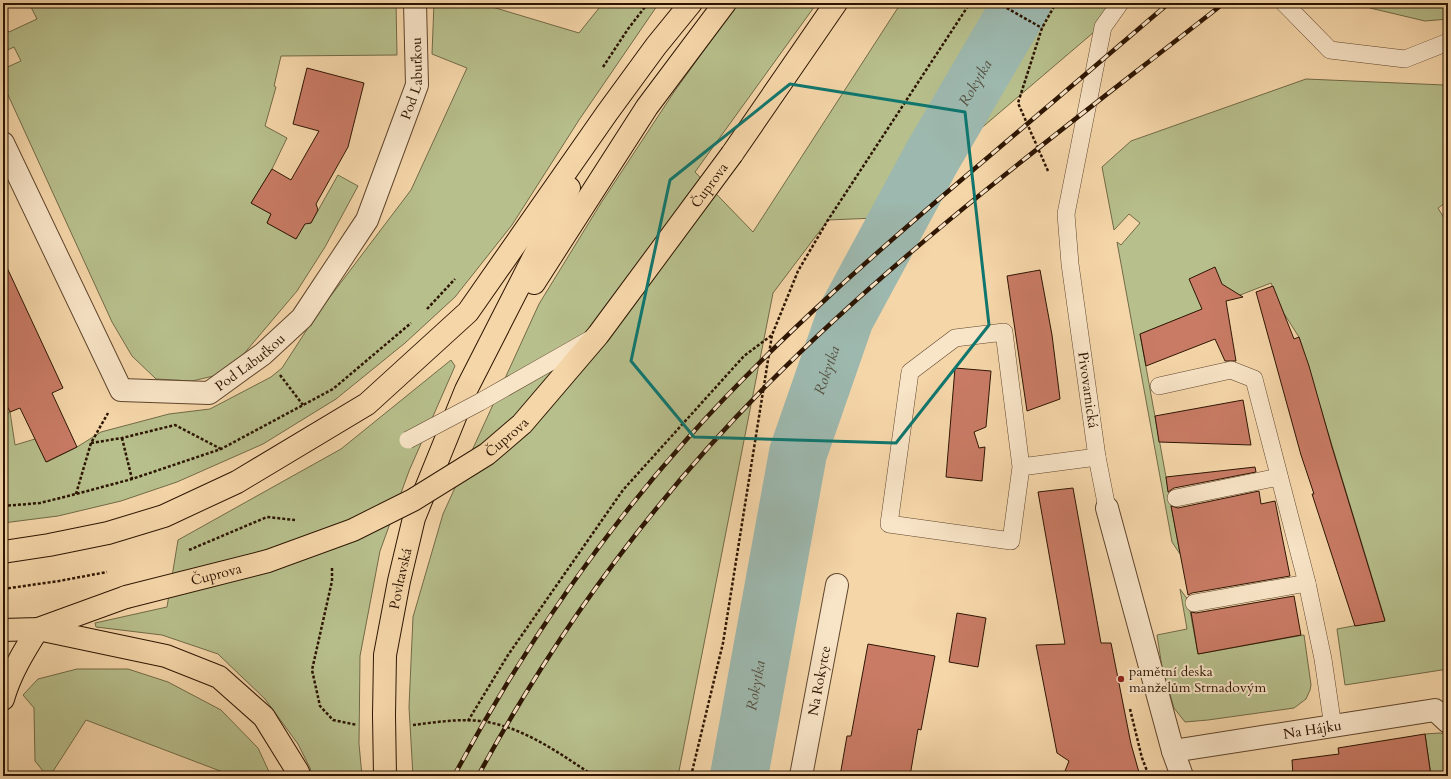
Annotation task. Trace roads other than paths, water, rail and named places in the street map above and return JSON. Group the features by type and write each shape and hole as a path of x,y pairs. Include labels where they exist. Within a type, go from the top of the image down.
{"main road":[{"path":"3,552 49,545 108,533 164,516 237,482 367,404 468,312 607,114 656,46 690,3"},
{"path":"466,390 648,106 725,3"},
{"name":"Čuprova","path":"3,630 38,629 126,597 268,561 353,530 412,500 487,454 522,424 598,335 732,154 836,3"},
{"path":"466,390 607,114"},
{"name":"Povltavská","path":"385,776 385,655 399,581 414,518 466,390"},
{"path":"3,700 24,651 38,629 166,656 219,677 264,717 299,776"}],"street":[{"name":"Pod Labuťkou","path":"3,143 121,390 209,393 263,354 302,318 367,220 418,85 415,3"},
{"name":"Pivovarnická","path":"1107,508 1173,751 1182,776"},
{"name":"Na Rokytce","path":"801,776 837,585"},
{"name":"Na Hájku","path":"1173,751 1436,710 1448,722"}],"lane":[{"name":"Pivovarnická","path":"1107,508 1097,457 1070,264 1066,214 1103,27 1120,3"},
{"path":"1284,3 1330,50 1405,59 1448,42"},
{"path":"1004,332 1021,467 1011,541 890,524 910,372 955,338 1004,332"},
{"path":"408,440 480,402 598,335"},
{"path":"1159,386 1231,370 1254,379 1307,583 1323,659 1333,727"},
{"path":"1021,467 1097,457"},
{"path":"1176,498 1279,477"},
{"path":"1194,603 1307,583"}],"waterway":[{"name":"Rokytka","path":"739,776 798,453 845,318 932,157 1022,3"}],"railway":[{"path":"454,776 532,643 590,559 654,478 722,401 794,329 870,259 1169,3"},
{"path":"478,776 540,670 610,569 647,520 686,473 769,383 822,331 933,233 990,186 1224,3"}],"place":[{"name":"pamětní deska manželům Strnadovým","path":"1121,679"}]}
